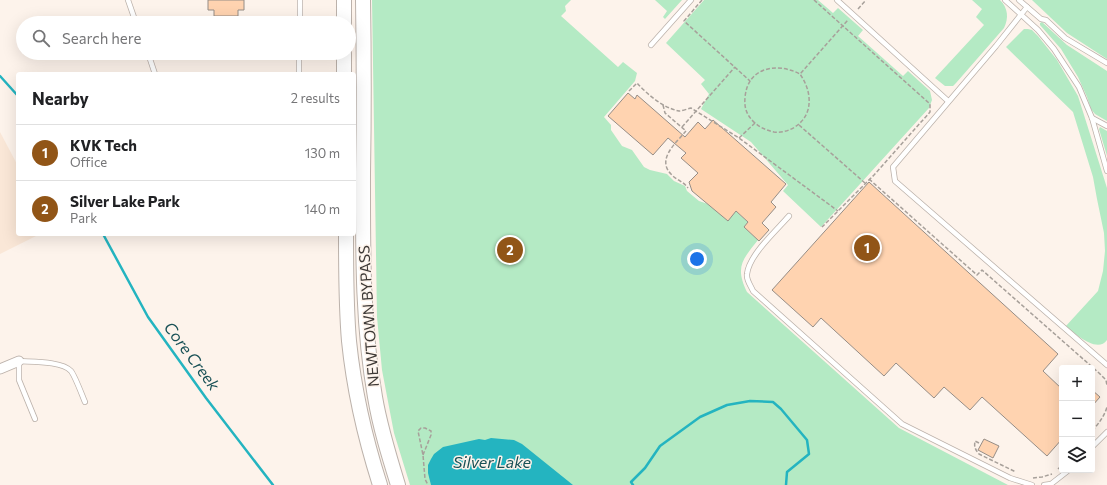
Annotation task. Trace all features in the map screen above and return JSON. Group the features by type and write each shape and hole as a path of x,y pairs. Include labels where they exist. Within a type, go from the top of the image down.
{"highway":[{"path":"344,0 344,16"},
{"name":"NEWTOWN BYPASS","path":"363,0 363,236 367,332 375,397 383,436 398,485"},
{"path":"344,60 344,72"},
{"name":"NEWTOWN BYPASS","path":"346,236 346,299 351,358 364,433 380,485"}],"street":[{"path":"0,369 19,361"}],"lane":[{"path":"128,0 134,16"},
{"path":"300,0 300,16"},
{"path":"651,45 691,0"},
{"path":"837,0 948,100"},
{"path":"1005,0 1038,30 1054,49 1079,87 1092,118 1107,170"},
{"path":"1019,0 1040,19 1046,20 1065,38 1107,64"},
{"path":"1028,8 948,100 893,167 895,181 1107,364"},
{"path":"150,60 154,72"},
{"path":"299,60 299,72"},
{"path":"1092,118 1107,126"},
{"path":"789,216 752,257 746,275 753,291 902,424 1010,478 1032,485"},
{"path":"36,419 19,380 19,361 55,364 72,371 85,402"},
{"path":"1095,444 1107,432"},
{"path":"1044,485 1051,484 1065,473"}],"path":[{"path":"702,0 684,21 750,81"},
{"path":"814,0 930,104 930,112 869,180 822,227"},
{"path":"857,9 866,0"},
{"path":"800,74 849,19"},
{"path":"682,127 735,67"},
{"path":"772,68 790,70 800,74 806,85 809,104 805,117 799,125 789,131 777,132 764,130 755,123 748,115 744,102 747,86 750,81 760,72 772,68"},
{"path":"629,91 636,83 646,93 668,108 679,111 691,108 740,138 838,211"},
{"path":"662,104 666,113 686,131 668,153 666,163 670,173 683,182 688,188"},
{"path":"740,138 755,123"},
{"path":"799,125 865,183"},
{"path":"869,180 977,275 982,270 1099,373 1106,380 1107,386"},
{"path":"1095,428 1101,421 1107,407"},
{"path":"423,455 431,435 430,431 425,428 420,428 418,431 423,455 425,479 428,485"},
{"path":"979,443 975,441 974,445 975,450 979,454 1017,473"},
{"path":"1030,477 1042,477 1051,474 1059,468"}],"shaded area":[{"path":"0,132 16,162 16,236 36,236 0,254"}],"green space":[{"path":"372,0 571,0 565,6 566,11 561,16 618,67 623,62 637,73 635,81 604,117 611,125 611,130 622,146 632,150 644,167 667,174 674,181 685,186 687,191 699,201 708,204 728,220 736,211 748,222 744,227 758,240 742,264 741,276 747,292 899,428 1008,485 410,485 394,433 382,370 377,317"},
{"path":"655,0 682,0 665,19 663,17 667,11"},
{"path":"704,0 818,0 833,13 838,8 863,30 858,36 903,76 908,71 930,91 932,100 929,108 821,227 783,191 788,185 751,142 701,109 709,94 701,84 705,80 666,43"},
{"path":"972,0 1000,0 1005,6 1007,13 1006,24 956,83 953,86 945,86 935,78 984,25 976,17 982,9"},
{"path":"1032,0 1107,0 1107,59 1067,33"},
{"path":"1042,22 1067,45 1107,71 1107,121 1095,114 1091,109 1078,77 1061,49 1040,25"},
{"path":"1024,29 1032,30 1038,36 1057,60 1078,96 1107,188 1107,340 1103,344 1092,344 1065,327 1098,291 1103,271 1105,251 1104,233 1093,177 1073,112 1006,47"},
{"path":"1100,127 1107,131 1107,156 1099,129"}],"water":[{"name":"Silver Lake","path":"491,438 514,440 522,444 573,485 431,485 428,465 434,454 443,447 479,439 485,440"}],"building":[{"path":"208,0 244,0 244,10 238,10 238,16 214,16 214,10 208,10"},
{"path":"628,93 635,99 637,95 685,137 698,122 705,129 713,120 786,184 771,202 776,207 762,223 769,230 759,241 744,227 748,222 736,211 728,221 692,191 689,182 698,173 681,158 686,153 668,138 653,155 608,116"},
{"path":"869,182 1058,354 1043,371 1059,386 1059,442 1047,456 982,397 970,410 944,387 934,398 896,363 884,376 821,318 813,327 772,290"},
{"path":"1095,393 1100,397 1095,403"},
{"path":"984,439 999,446 993,458 978,450"}],"waterway":[{"name":"Core Creek","path":"0,76 16,94"},
{"name":"Core Creek","path":"104,236 148,317 206,398 273,485"},
{"name":"Core Creek","path":"633,485 631,482 645,468 660,446 700,417 727,405 750,401 773,402 781,409 807,440 809,454 787,472 786,485"}],"place":[{"name":"KVK Tech","path":"867,248"},
{"name":"Silver Lake Park","path":"510,250"}]}
